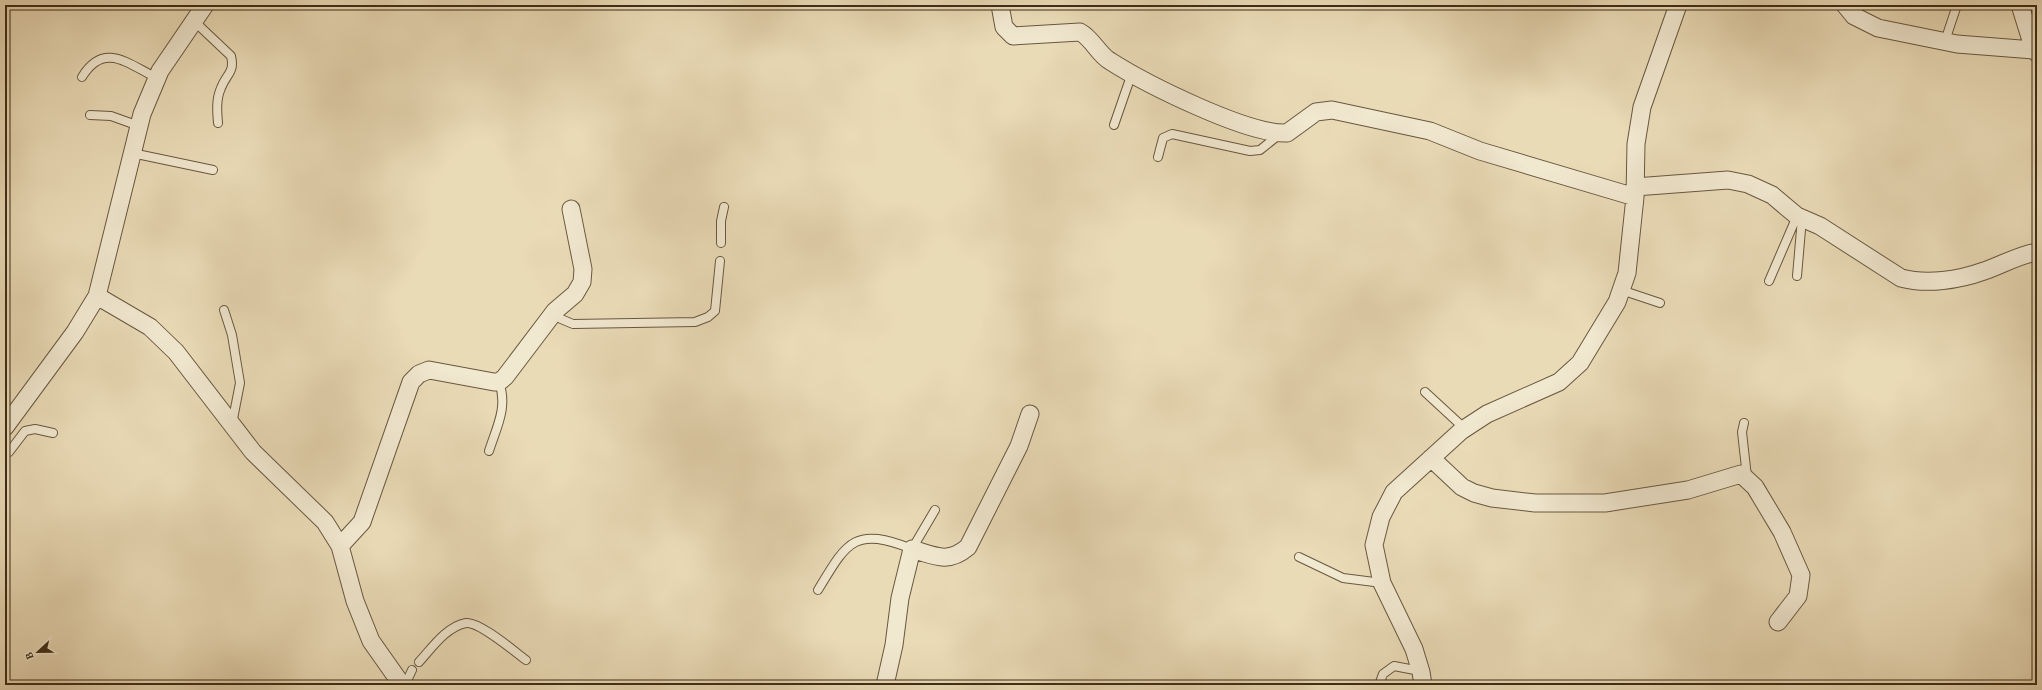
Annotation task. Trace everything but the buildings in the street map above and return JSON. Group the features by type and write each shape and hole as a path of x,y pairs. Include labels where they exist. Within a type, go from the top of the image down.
{"street":[{"path":"5,427 75,332 96,296 142,114 157,78 204,5"},
{"path":"1000,5 1004,28 1013,36 1080,32 1087,36 1109,61 1169,93 1247,126 1281,134 1293,131 1316,112 1332,110 1430,131 1480,151 1635,192 1728,180 1748,184 1772,195 1799,217 1820,226 1902,278 1910,280 1929,281 1963,277 1984,271 2024,254 2037,252"},
{"path":"1422,678 1414,650 1382,583 1374,545 1381,517 1394,492 1464,428 1487,414 1559,382 1580,364 1618,302 1626,273 1635,192 1636,144 1642,107 1678,5"},
{"path":"1853,9 1878,28 1945,41 2035,51 2026,8"},
{"path":"340,546 362,522 411,382 419,374 429,370 500,382 505,378 555,311 575,294 582,282 583,269 571,209"},
{"path":"96,296 150,327 176,352 253,452 325,522 340,546 355,601 371,641 402,685"},
{"path":"885,685 894,645 900,598 912,549 950,558 959,554 968,547 1019,446 1030,414"},
{"path":"1431,458 1462,487 1474,493 1492,498 1535,503 1605,503 1688,490 1738,474 1747,478 1755,487 1782,532 1801,575 1798,596 1778,622"}],"lane":[{"path":"1945,41 1957,5"},
{"path":"194,21 231,56 233,63 231,71 221,87 217,102 218,123"},
{"path":"82,77 87,68 98,59 110,56 157,78"},
{"path":"1114,125 1132,73"},
{"path":"90,115 110,116 139,126"},
{"path":"1158,157 1163,138 1172,134 1250,151 1260,150 1281,134"},
{"path":"132,153 213,170"},
{"path":"720,243 721,221 724,207"},
{"path":"1797,276 1799,217"},
{"path":"1769,281 1799,217"},
{"path":"555,311 561,319 573,324 695,322 708,317 715,311 720,261"},
{"path":"1621,290 1660,303"},
{"path":"224,310 232,335 240,383 231,425"},
{"path":"489,451 503,409 504,395 500,382"},
{"path":"1425,392 1464,428"},
{"path":"1744,423 1742,432 1747,478"},
{"path":"5,453 9,452 25,431 30,429 53,433"},
{"path":"818,590 839,556 848,546 857,540 876,538 912,549 935,510"},
{"path":"1299,557 1343,578 1382,583"},
{"path":"419,662 445,635 456,626 468,623 480,627 526,660"},
{"path":"1379,685 1383,674 1394,666 1422,678"},
{"path":"405,685 412,670"}]}
